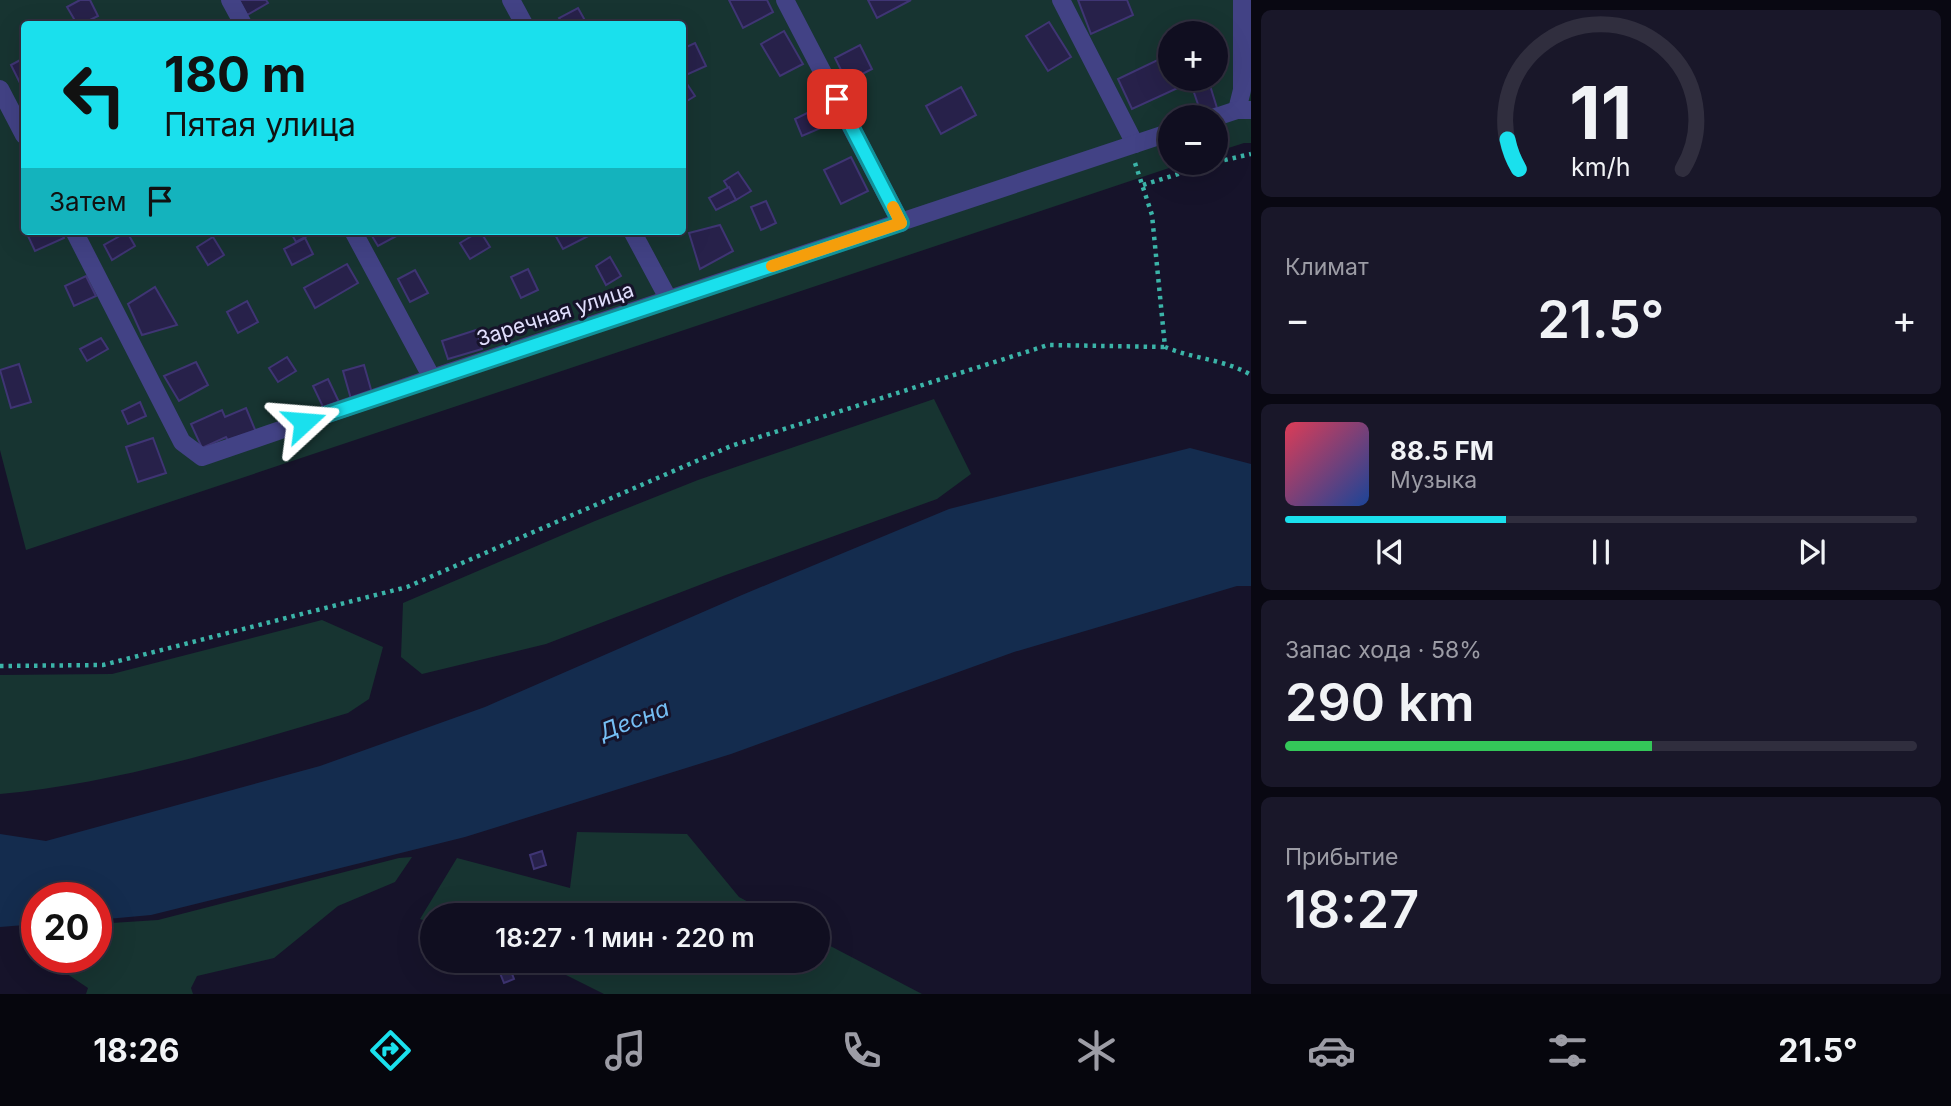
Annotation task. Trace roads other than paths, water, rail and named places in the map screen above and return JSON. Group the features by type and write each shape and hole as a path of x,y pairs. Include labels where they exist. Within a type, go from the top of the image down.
{"lane":[{"path":"230,0 241,21"},
{"path":"511,0 522,21"},
{"path":"785,0 901,223"},
{"path":"1061,0 1132,145"},
{"path":"1242,0 1244,110"},
{"path":"0,89 21,129"},
{"name":"Заречная улица","path":"76,235 182,442 202,457 1158,136"},
{"path":"355,235 432,378"},
{"path":"634,235 669,300"}],"water":[{"name":"Десна","path":"1190,448 1251,464 1251,586 1237,586 1014,652 731,754 465,837 151,915 112,919 112,882 21,882 21,925 0,927 0,834 46,841 320,766 485,707 742,595 949,509"}]}
